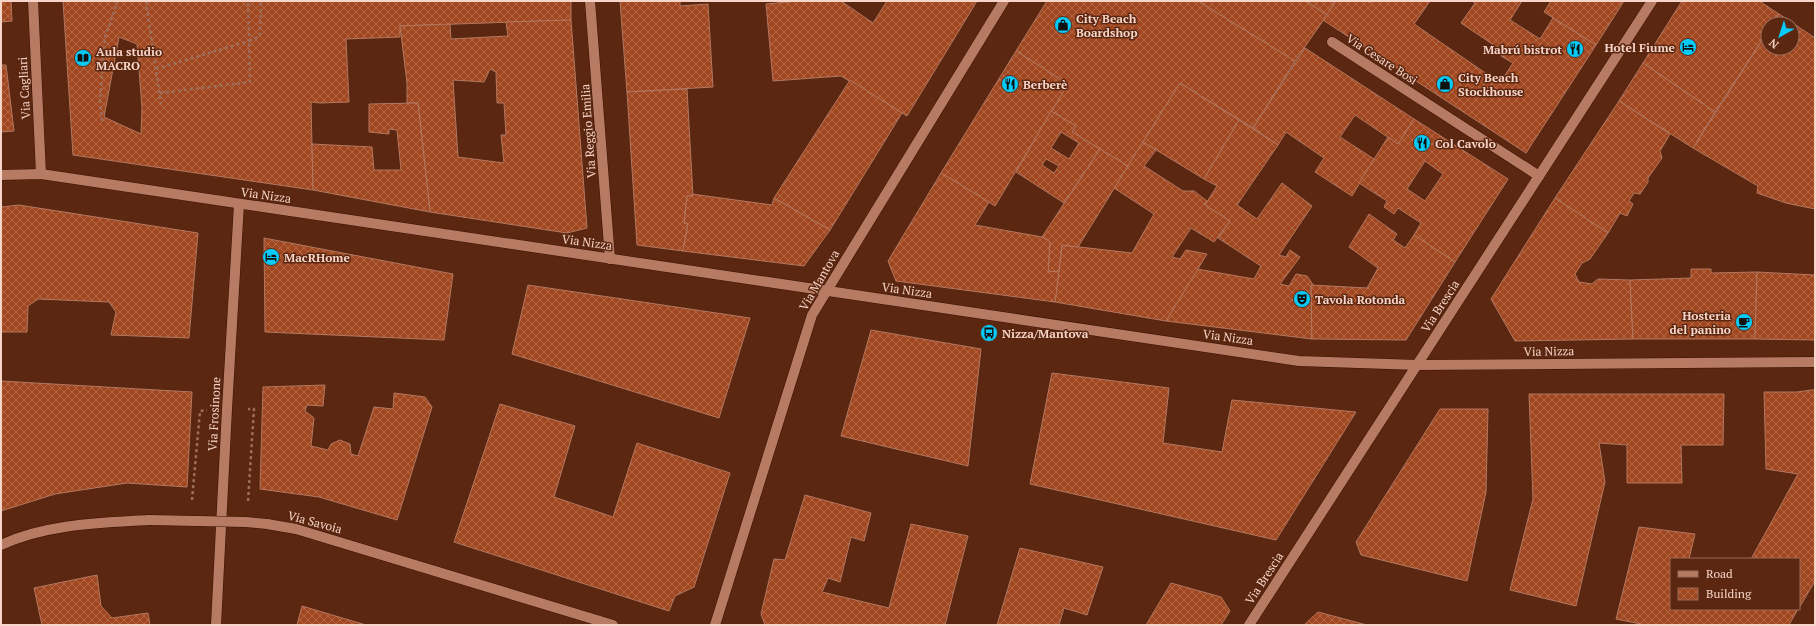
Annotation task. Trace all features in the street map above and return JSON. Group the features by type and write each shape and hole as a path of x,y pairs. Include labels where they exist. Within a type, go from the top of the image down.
{"street":[{"name":"Via Cagliari","path":"33,1 41,174"},
{"name":"Via Reggio Emilia","path":"590,1 610,259"},
{"name":"Via Mantova","path":"715,625 812,315 1004,1"},
{"name":"Via Brescia","path":"1249,625 1652,1"},
{"name":"Via Cesare Bosi","path":"1332,42 1540,176"},
{"name":"Via Nizza","path":"1,175 41,174 826,292 1299,361 1418,365 1815,362"},
{"name":"Via Frosinone","path":"216,625 239,204"},
{"name":"Via Savoia","path":"1,545 31,535 63,528 149,520 246,522 267,524 296,529 613,625"}],"path":[{"path":"102,121 100,101 105,37 118,1"},
{"path":"146,1 161,105"},
{"path":"160,94 250,82 248,1"},
{"path":"156,69 249,41 260,36 261,1"},
{"path":"246,522 254,409"},
{"path":"190,521 200,411"}],"building":[{"path":"1,1 11,1 12,21 1,22"},
{"path":"63,1 571,1 571,20 400,26 400,37 346,39 349,102 311,102 313,190 73,155","holes":["119,37 137,44 142,108 141,134 104,117"]},
{"path":"620,1 680,1 680,6 708,4 713,87 627,92"},
{"path":"798,1 841,1 873,23 887,1 977,1 907,116 841,76 773,81 766,4"},
{"path":"1047,1 1198,1 1295,61 1253,128 1180,83 1128,166 1072,132 1076,126 1051,111 1068,84 1016,51"},
{"path":"1198,1 1306,1 1327,15 1295,61"},
{"path":"1306,1 1336,1 1327,15"},
{"path":"1336,1 1366,1 1369,3 1370,1 1430,1 1414,24 1500,83 1513,63 1501,56 1504,52 1461,23 1475,3 1472,1 1522,1 1510,20 1540,39 1553,18 1596,45 1526,153 1323,20"},
{"path":"1551,1 1624,1 1596,45 1544,12"},
{"path":"1682,1 1759,1 1779,14 1778,16 1760,16 1760,43 1715,112 1643,63"},
{"path":"571,20 587,228 567,233 430,212 418,103 407,103 407,83 400,26 450,24 451,39 508,36 506,22","holes":["490,69 496,72 497,103 504,103 506,135 501,135 504,163 458,157 453,80 484,82"]},
{"path":"1800,28 1815,38 1815,209 1786,203 1757,193 1758,186 1693,148 1760,43 1760,56 1800,56"},
{"path":"1305,48 1414,119 1398,144 1355,115 1340,137 1374,159 1352,196 1315,172 1324,158 1286,132 1278,145 1253,128"},
{"path":"1016,51 1068,84 995,206 941,173"},
{"path":"1643,63 1715,112 1693,148 1619,101"},
{"path":"1,65 6,65 14,131 1,132"},
{"path":"850,80 902,113 830,230 774,198"},
{"path":"1180,83 1239,120 1204,179 1143,142"},
{"path":"687,89 693,196 687,196 684,223 688,224 683,251 637,245 627,92"},
{"path":"1619,101 1670,134 1660,151 1662,158 1648,178 1648,182 1640,194 1634,193 1629,201 1633,204 1627,216 1620,213 1608,233 1555,198"},
{"path":"418,103 430,212 313,190 312,144 372,147 374,170 401,170 397,130 389,129 389,134 369,132 369,104"},
{"path":"1051,111 1076,126 1072,132 1100,149 1064,203 1016,172","holes":["1061,132 1079,143 1069,159 1051,148","1046,159 1059,166 1054,173 1042,165"]},
{"path":"1414,119 1508,179 1455,262 1414,235 1421,223 1398,208 1394,214 1384,207 1387,201 1359,183 1388,137 1398,144","holes":["1425,161 1443,174 1425,201 1407,189"]},
{"path":"1239,120 1278,145 1237,205 1257,219 1282,183 1312,206 1279,255 1286,257 1290,250 1300,257 1280,284 1289,286 1296,274 1307,276 1314,286 1311,285 1312,339 1166,321 1197,269 1254,279 1261,266 1218,238 1230,221 1205,205 1217,186 1204,179"},
{"path":"1143,142 1156,150 1144,166 1183,191 1194,191 1207,201 1205,205 1230,221 1214,242 1191,228 1172,257 1180,259 1186,250 1207,254 1166,321 1055,302 1062,245 1132,253 1154,214 1114,188"},
{"path":"1100,149 1128,166 1078,247 1062,245 1059,271 1048,272 1050,242 1042,237"},
{"path":"941,173 989,202 975,225 1042,237 1050,242 1048,272 1059,271 1055,302 896,281 888,261"},
{"path":"692,194 772,205 774,198 830,230 804,266 683,251 688,224 684,223 687,196 693,196"},
{"path":"1555,198 1608,233 1590,259 1582,263 1575,274 1579,282 1592,284 1598,279 1630,280 1633,339 1515,341 1491,299"},
{"path":"19,205 198,233 189,338 111,335 116,312 109,302 38,299 28,306 27,332 1,332 1,207"},
{"path":"1369,214 1397,234 1393,240 1405,248 1414,235 1455,262 1406,340 1312,339 1311,285 1367,288 1378,268 1349,247"},
{"path":"264,238 453,274 444,340 265,332"},
{"path":"1691,269 1711,269 1711,273 1757,272 1755,339 1633,339 1630,280 1691,278"},
{"path":"1757,272 1815,275 1815,340 1755,339"},
{"path":"528,285 750,318 719,418 512,354"},
{"path":"871,330 981,349 968,466 841,436"},
{"path":"1052,373 1169,388 1163,443 1222,452 1232,400 1356,412 1276,540 1030,484"},
{"path":"1,381 192,392 187,487 127,483 55,494 1,511"},
{"path":"325,385 323,406 307,405 305,411 314,418 311,446 328,450 331,444 340,440 350,444 351,454 358,456 374,407 393,409 394,393 425,397 432,407 397,520 319,497 260,489 263,387"},
{"path":"1815,390 1815,581 1800,606 1800,558 1752,558 1798,474 1766,469 1764,392 1797,392"},
{"path":"1529,394 1724,394 1723,445 1681,445 1682,483 1627,483 1627,445 1599,443 1605,482 1576,606 1510,590 1533,499"},
{"path":"500,404 575,426 554,497 613,517 637,443 730,473 694,587 675,596 669,611 454,542"},
{"path":"1440,409 1488,409 1486,492 1467,581 1361,555 1356,542"},
{"path":"805,495 871,513 864,541 851,537 840,582 828,578 822,592 889,608 911,524 968,536 945,625 765,625 761,614 774,559 785,560"},
{"path":"1639,527 1695,534 1689,558 1670,558 1670,610 1797,610 1789,625 1646,625 1616,619"},
{"path":"1020,548 1103,567 1087,615 1064,608 1059,625 997,625"},
{"path":"97,575 101,606 112,618 148,613 150,625 42,625 34,588"},
{"path":"1171,583 1221,597 1230,611 1221,625 1146,625"},
{"path":"302,606 366,625 297,625"},
{"path":"1318,612 1367,625 1304,625"}],"place":[{"name":"City Beach Boardshop","path":"1063,25"},
{"name":"Hotel Fiume","path":"1688,47"},
{"name":"Mabrú bistrot","path":"1575,49"},
{"name":"Aula studio MACRO","path":"83,58"},
{"name":"Berberè","path":"1010,84"},
{"name":"City Beach Stockhouse","path":"1445,84"},
{"name":"Col Cavolo","path":"1422,143"},
{"name":"MacRHome","path":"271,257"},
{"name":"Tavola Rotonda","path":"1302,299"},
{"name":"Hosteria del panino","path":"1744,322"},
{"name":"Nizza/Mantova","path":"989,333"}]}
